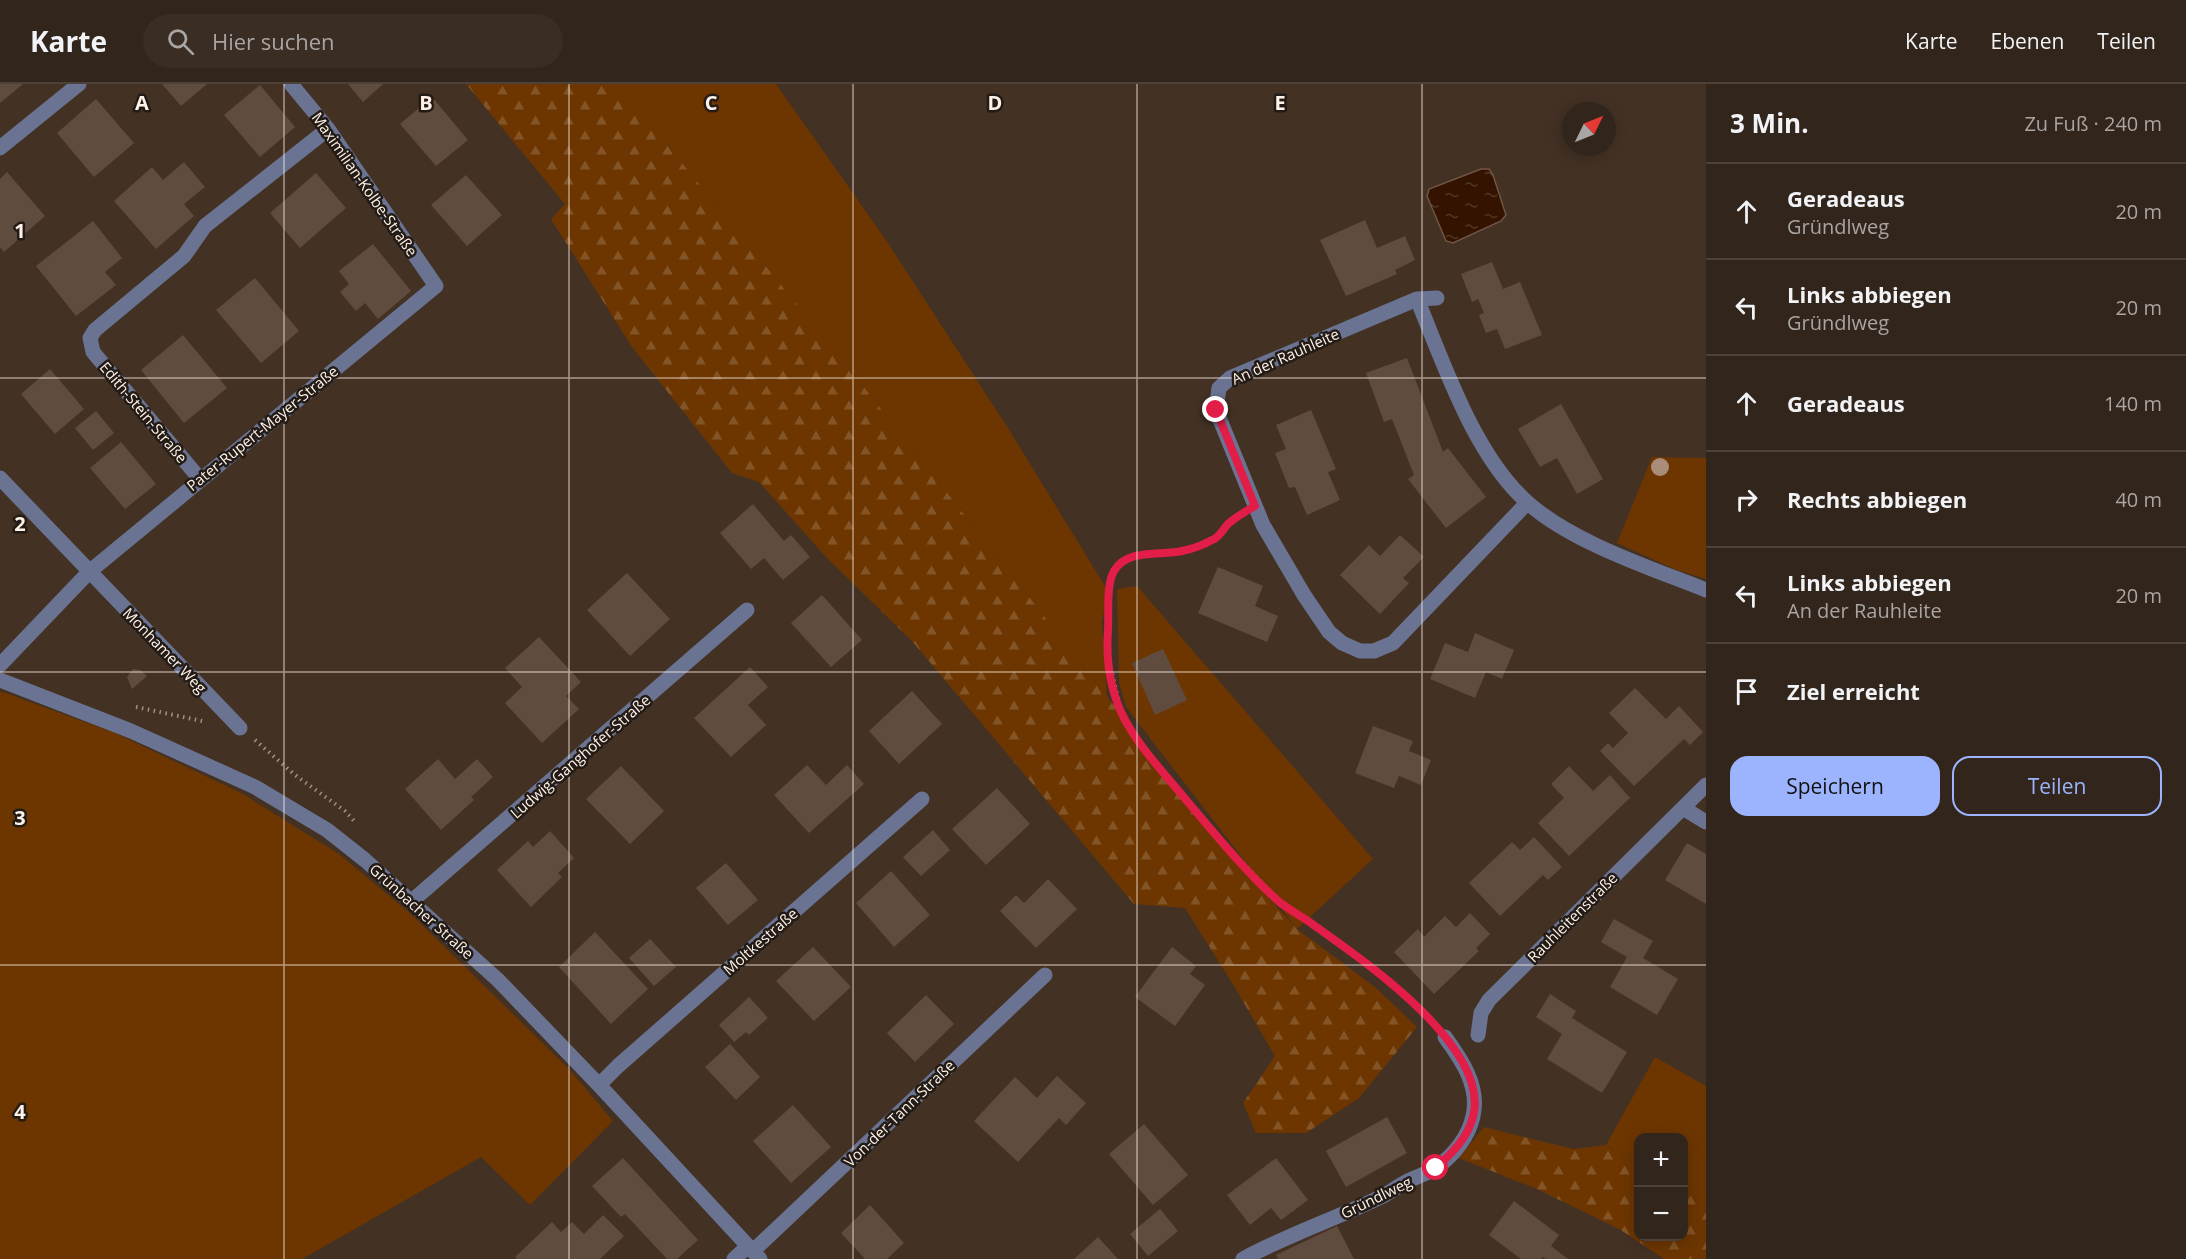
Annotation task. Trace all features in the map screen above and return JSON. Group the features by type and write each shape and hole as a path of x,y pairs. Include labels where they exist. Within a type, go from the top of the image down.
{"street":[{"path":"0,148 79,84"},
{"name":"Maximilian-Kolbe-Straße","path":"291,84 328,129 436,286"},
{"name":"Edith-Stein-Straße","path":"200,479 93,352 90,338 95,330 184,256 205,226 328,129"},
{"name":"Pater-Rupert-Mayer-Straße","path":"89,572 436,286"},
{"name":"An der Rauhleite","path":"1437,298 1417,300 1230,378 1219,388 1216,410 1255,506 1279,553 1329,632 1342,643 1360,651 1374,651 1393,643 1527,502"},
{"path":"1417,300 1474,431 1493,464 1527,502 1563,528 1604,549 1706,590"},
{"name":"Monhamer Weg","path":"0,478 240,728"},
{"path":"0,665 89,572"},
{"name":"Ludwig-Ganghofer-Straße","path":"412,901 747,610"},
{"name":"Grünbacher Straße","path":"0,680 131,731 255,787 327,830 412,901 498,980 754,1252"},
{"name":"Rauhleitenstraße","path":"1478,1035 1481,1012 1489,1000 1706,785"},
{"name":"Moltkestraße","path":"599,1085 922,799"},
{"path":"1683,808 1706,822"},
{"name":"Von-der-Tann-Straße","path":"734,1259 754,1252 1045,975"},
{"name":"Gründlweg","path":"1243,1259 1385,1194 1436,1168 1454,1152 1468,1130 1474,1115 1475,1101 1473,1085 1464,1066 1444,1037"}],"path":[{"path":"1255,506 1230,523 1214,540 1173,554 1154,553 1126,559 1114,570 1110,583 1107,652 1121,711 1140,741 1209,827 1278,901 1307,920 1419,1006 1444,1037"},
{"path":"134,707 240,728"}],"green space":[{"path":"466,84 618,84 863,386 1107,696 1200,822 1297,929 1376,988 1417,1027 1359,1098 1306,1133 1256,1133 1243,1103 1275,1056 1185,908 1134,904 912,641 826,557 759,482 732,473 632,347 551,219 565,204"},
{"path":"618,84 776,84 886,240 1008,428 1108,591 1102,622 1107,696 863,386"},
{"path":"1652,457 1706,458 1706,579 1674,569 1617,543"},
{"path":"1137,586 1373,859 1297,929 1126,707 1119,682 1117,589"},
{"path":"0,691 115,733 243,794 339,854 411,914 569,1069 613,1121 530,1205 481,1157 302,1259 0,1259"},
{"path":"1655,1057 1706,1086 1706,1197 1688,1187 1688,1133 1634,1133 1634,1160 1606,1145"},
{"path":"1484,1127 1573,1149 1606,1145 1634,1160 1634,1239 1619,1229 1537,1189 1459,1158"},
{"path":"1688,1187 1706,1197 1706,1259 1664,1259 1637,1241 1688,1241"}],"water":[{"path":"1481,169 1489,169 1493,175 1506,215 1501,221 1453,243 1446,241 1427,196 1429,189"}],"building":[{"path":"0,84 23,84 0,103"},
{"path":"162,84 207,84 181,106"},
{"path":"348,84 383,84 363,102"},
{"path":"260,85 295,127 260,157 224,115"},
{"path":"432,97 468,140 436,166 400,124"},
{"path":"96,99 134,143 94,177 57,133"},
{"path":"184,162 205,187 184,204 194,216 156,249 114,201 152,167 163,180"},
{"path":"7,172 45,216 4,252 0,247 0,179"},
{"path":"316,173 346,208 300,248 270,213"},
{"path":"466,175 502,215 467,246 431,205"},
{"path":"1365,220 1377,248 1405,236 1415,260 1395,270 1397,274 1346,296 1320,240"},
{"path":"93,221 122,258 105,272 116,285 76,316 36,266"},
{"path":"373,244 411,291 378,319 365,303 356,311 340,292 349,284 339,271"},
{"path":"1492,262 1503,289 1520,282 1542,335 1505,349 1497,329 1486,333 1479,315 1484,313 1478,299 1472,302 1461,274"},
{"path":"255,278 299,331 261,363 216,310"},
{"path":"183,335 227,388 184,423 141,370"},
{"path":"1407,358 1443,452 1448,448 1486,497 1446,528 1408,479 1414,475 1392,419 1384,422 1366,373"},
{"path":"50,369 84,409 55,434 21,394"},
{"path":"1561,404 1603,479 1577,494 1557,458 1540,467 1518,429"},
{"path":"1311,410 1336,469 1328,472 1340,500 1307,515 1295,487 1289,488 1275,453 1286,449 1276,425"},
{"path":"96,411 114,433 93,450 75,428"},
{"path":"121,442 156,484 125,509 90,468"},
{"path":"753,504 784,541 791,535 810,557 783,580 764,558 751,569 720,533"},
{"path":"1400,535 1424,557 1403,578 1409,583 1380,614 1340,575 1369,545 1380,556"},
{"path":"1218,567 1263,586 1255,606 1278,616 1267,642 1198,613"},
{"path":"627,573 670,619 630,656 587,610"},
{"path":"822,595 862,640 831,667 791,623"},
{"path":"1475,633 1514,650 1502,679 1486,672 1475,698 1430,679 1445,643 1468,652"},
{"path":"539,637 581,682 566,696 579,709 542,743 505,703 522,687 505,668"},
{"path":"1163,649 1187,700 1155,715 1132,663"},
{"path":"750,667 768,687 748,705 766,725 731,757 694,718"},
{"path":"133,669 140,670 147,676 132,689 127,677"},
{"path":"1635,688 1666,719 1679,706 1703,732 1690,745 1684,739 1634,786 1600,751 1608,743 1613,748 1628,733 1609,713"},
{"path":"912,691 942,724 899,764 869,731"},
{"path":"1373,726 1413,741 1409,751 1431,760 1421,785 1399,776 1394,788 1355,773"},
{"path":"438,759 455,779 477,759 493,777 471,797 474,800 441,830 405,789"},
{"path":"807,765 826,785 847,765 864,784 809,833 774,795"},
{"path":"621,766 664,811 630,844 586,799"},
{"path":"1569,766 1593,791 1610,775 1630,798 1569,856 1538,823 1564,798 1551,784"},
{"path":"997,788 1030,824 986,865 952,829"},
{"path":"933,830 950,850 921,876 903,857"},
{"path":"550,831 574,858 558,873 562,877 531,907 497,870 528,841 533,847"},
{"path":"1534,837 1562,867 1548,880 1543,875 1500,916 1469,883 1512,842 1520,850"},
{"path":"1687,843 1706,854 1706,904 1665,880"},
{"path":"726,863 758,900 728,925 696,888"},
{"path":"891,871 930,915 894,947 856,903"},
{"path":"1048,879 1077,909 1036,948 1000,911 1016,895 1024,903"},
{"path":"1470,913 1490,934 1476,948 1479,951 1434,994 1394,952 1418,929 1424,937 1445,916 1456,927"},
{"path":"1614,919 1653,941 1643,958 1678,979 1657,1015 1610,987 1627,957 1601,942"},
{"path":"595,932 648,989 611,1024 559,967"},
{"path":"650,939 676,967 654,986 629,958"},
{"path":"813,947 851,987 814,1021 776,981"},
{"path":"1172,947 1196,966 1190,974 1205,985 1175,1026 1135,997"},
{"path":"1550,994 1576,1011 1572,1018 1627,1052 1602,1093 1547,1059 1562,1034 1536,1017"},
{"path":"926,995 954,1024 915,1062 887,1033"},
{"path":"749,997 768,1018 749,1035 746,1032 734,1042 719,1025"},
{"path":"730,1044 760,1077 736,1100 705,1067"},
{"path":"1057,1076 1086,1103 1066,1125 1059,1118 1018,1162 974,1121 1015,1077 1037,1098"},
{"path":"793,1105 831,1147 791,1183 753,1141"},
{"path":"1387,1117 1407,1153 1346,1187 1326,1151"},
{"path":"1144,1124 1188,1175 1153,1205 1109,1154"},
{"path":"623,1158 698,1240 677,1259 667,1259 625,1214 621,1217 592,1186"},
{"path":"1276,1158 1308,1200 1281,1220 1271,1208 1250,1225 1227,1195"},
{"path":"1514,1201 1559,1235 1551,1246 1568,1259 1543,1257 1541,1259 1521,1259 1489,1235"},
{"path":"870,1205 904,1243 887,1259 865,1259 841,1233"},
{"path":"1160,1209 1178,1231 1148,1256 1130,1234"},
{"path":"603,1215 624,1236 600,1259 517,1259 515,1257 552,1222 561,1232 572,1222 584,1234"},
{"path":"1337,1226 1354,1259 1278,1259 1276,1255"},
{"path":"1098,1237 1118,1259 1074,1259"}],"route":[{"path":"1216,410 1255,506 1230,523 1214,540 1173,554 1154,553 1126,559 1114,570 1110,583 1107,652 1121,711 1164,774 1209,827 1278,901 1307,920 1419,1006 1459,1056 1473,1085 1474,1115 1462,1142 1436,1168"}]}
